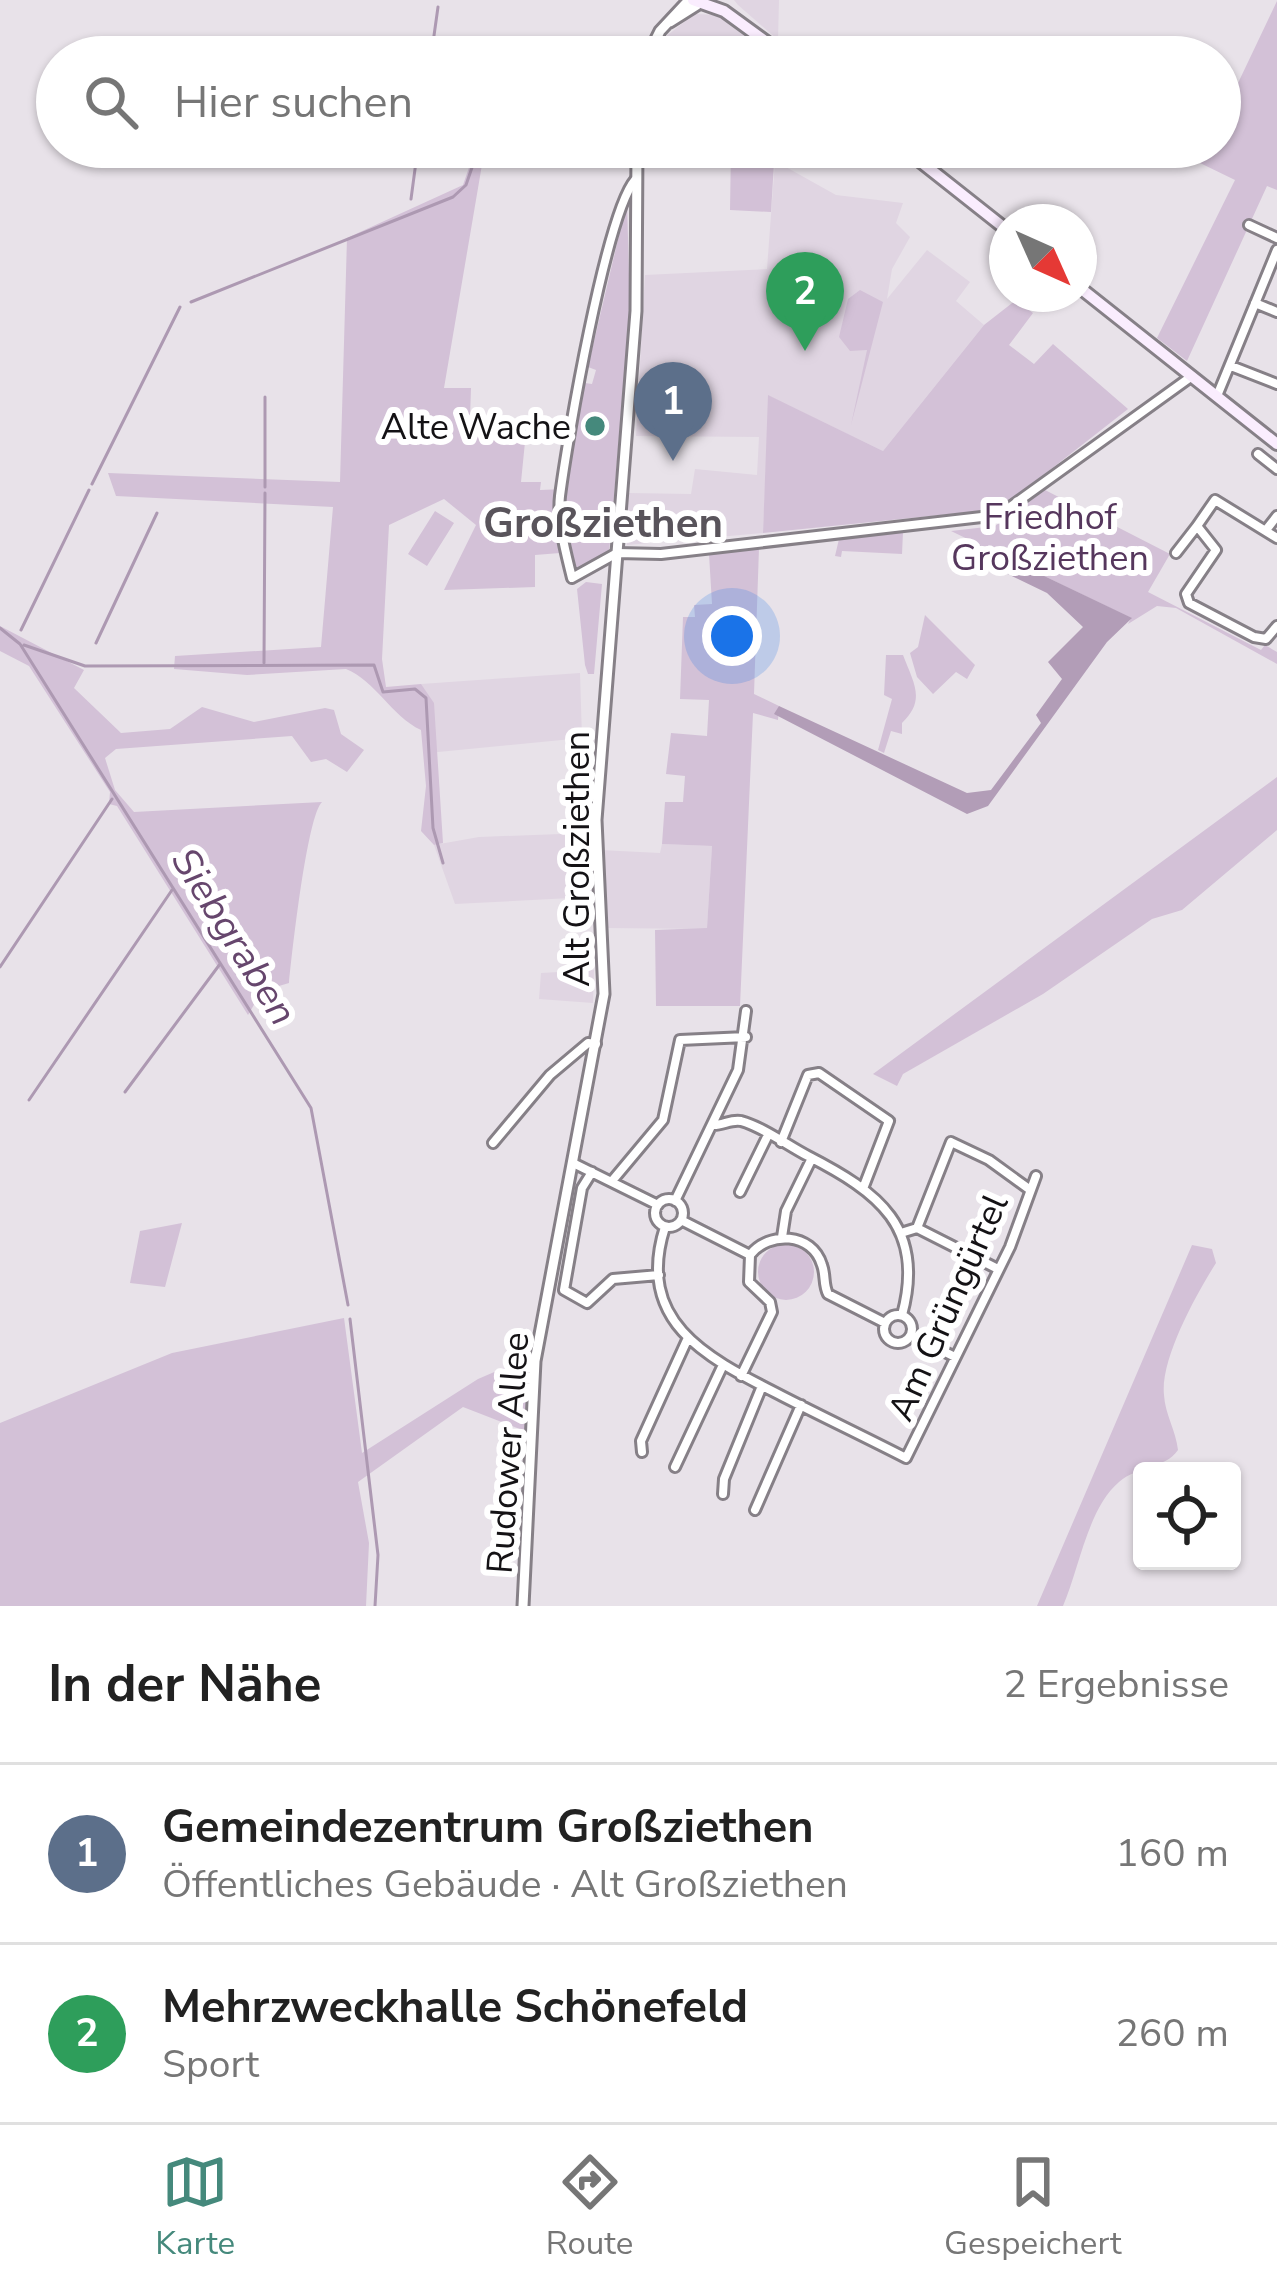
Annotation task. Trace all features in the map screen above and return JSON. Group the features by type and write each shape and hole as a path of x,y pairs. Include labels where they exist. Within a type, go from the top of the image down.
{"main road":[{"path":"693,2 718,2 760,36"},
{"path":"929,168 989,216"},
{"path":"1097,301 1277,444"}],"street":[{"path":"659,36 693,2"},
{"name":"Alt Großziethen","path":"573,1163 604,982 596,820 635,310 635,168"},
{"name":"Alt Großziethen","path":"617,554 572,578 559,500 608,254 621,202 634,180"},
{"path":"1249,225 1277,238"},
{"path":"1217,396 1277,250"},
{"path":"1255,303 1277,312"},
{"path":"1231,366 1277,384"},
{"path":"617,554 662,554 999,515 1192,376"},
{"path":"1258,454 1277,469"},
{"path":"1176,553 1220,500 1277,538"},
{"path":"1266,530 1277,516"},
{"path":"1197,526 1216,550 1186,594 1189,603 1262,639 1277,626"},
{"path":"746,1012 746,1037 726,1100 675,1201 681,1220 750,1255"},
{"path":"611,1181 663,1120 680,1040 746,1037"},
{"path":"493,1143 550,1075 588,1043 596,1044"},
{"path":"781,1142 812,1072 847,1088 892,1116 864,1186"},
{"path":"726,1100 733,1120"},
{"path":"714,1125 733,1120 781,1142 864,1186 889,1211 901,1233 909,1286 902,1315"},
{"path":"740,1192 768,1136"},
{"path":"917,1228 950,1140 1029,1189"},
{"path":"782,1237 786,1211 812,1158"},
{"path":"573,1163 658,1205 675,1201"},
{"name":"Rudower Allee","path":"523,1606 530,1401 573,1163"},
{"path":"592,1172 582,1189 564,1290 587,1303 613,1279 659,1275"},
{"name":"Am Grüngürtel","path":"801,1406 906,1459 1026,1211 1036,1176"},
{"path":"658,1205 656,1218 665,1226"},
{"path":"665,1226 681,1220"},
{"path":"665,1226 659,1275 666,1305 687,1340 722,1367 801,1406 755,1510"},
{"path":"901,1233 917,1228 998,1269"},
{"path":"741,1376 773,1306 749,1282 750,1255 768,1239 782,1237 816,1254 828,1294 885,1323"},
{"path":"885,1323 902,1315"},
{"path":"902,1315 910,1321 911,1335"},
{"path":"885,1323 885,1334 893,1342 911,1335 955,1358"},
{"path":"642,1452 640,1441 687,1340"},
{"path":"675,1467 722,1367"},
{"path":"723,1494 724,1479 762,1386"}],"shaded area":[{"path":"734,0 779,0 778,36 773,36"},
{"path":"694,14 719,15 746,36 667,36"},
{"path":"774,168 788,168 836,195 903,203 896,223 910,237 892,269 887,299 927,250 970,282 956,301 984,325 883,451 769,396 763,533 627,545 628,493 691,494 695,469 757,475 759,437 636,436 645,275 767,269"},
{"path":"975,543 1132,618 1107,642 988,806 967,814 774,714 779,706 967,793 991,790 1041,723 1036,715 1062,679 1048,662 1083,627 1047,593 993,567"},
{"path":"580,673 582,738 428,753 421,684"},
{"path":"587,833 590,897 455,904 434,845 479,837"},
{"path":"662,844 712,846 707,929 605,928 600,850 660,853"},
{"path":"594,970 593,1003 539,999 541,973"}],"green space":[{"path":"1277,1 1277,190 1267,186 1187,361 1157,338 1235,180 1210,168 1241,168 1241,77"},
{"path":"469,168 481,168 444,388 471,388 470,418 527,422 521,482 541,482 540,490 565,489 585,383 592,384 596,370 588,367 627,201 630,312 609,553 568,575 560,553 535,555 535,587 444,590 476,525 444,499 389,525 382,659 386,687 421,684 434,703 443,843 434,845 421,831 426,786 421,730 357,674 346,669 247,675 174,669 175,656 321,647 333,507 116,496 108,473 340,482 347,238 463,185"},
{"path":"731,168 774,168 771,212 730,210"},
{"path":"860,290 883,302 851,425 867,350 850,351 839,337 848,299"},
{"path":"1001,312 1032,312 1009,345 1034,364 1053,344 1128,409 1000,509 763,533 768,395 883,451 984,325"},
{"name":"Friedhof Großziethen","path":"1045,490 1170,554 1148,592 1261,650 1265,645 1277,652 1277,664 1176,608 1157,606 1128,624 1131,618 951,531 995,526"},
{"path":"435,511 454,523 427,566 408,554"},
{"path":"903,532 902,554 842,551 841,557 835,556 839,539"},
{"path":"759,548 754,694 779,706 778,720 753,713 740,1006 656,1006 655,930 707,928 712,846 662,844 665,802 683,802 685,776 666,774 671,733 707,736 709,700 680,699 683,617 695,617 694,605 712,604 709,554"},
{"path":"586,582 602,584 594,674 588,674 585,665 577,589"},
{"path":"925,615 975,665 967,679 956,672 933,694 917,677 910,653 918,647"},
{"path":"0,626 84,670 74,688 121,733 170,729 202,707 254,722 325,708 334,710 341,734 364,750 347,772 326,759 311,762 292,736 116,749 105,758 115,790 134,812 322,802 306,858 289,983 262,991 248,1015 117,806 109,804 110,792 29,666 0,651"},
{"path":"886,655 903,655 916,699 902,723 902,734 891,731 884,753 878,750 892,699 884,695"},
{"path":"1277,777 1277,830 1182,910 1152,919 1043,994 903,1074 897,1086 873,1074"},
{"path":"182,1223 165,1287 130,1283 140,1231"},
{"path":"786,1244 806,1252 814,1272 806,1292 786,1300 766,1292 758,1272 766,1252"},
{"path":"1192,1245 1212,1249 1216,1263 1181,1327 1164,1380 1178,1450 1164,1462 1133,1462 1133,1474 1119,1482 1099,1507 1063,1606 1037,1606"},
{"path":"344,1318 362,1453 478,1379 529,1357 525,1431 463,1407 358,1482 369,1543 366,1606 0,1606 0,1423 172,1353"}],"waterway":[{"path":"434,36 438,7"},
{"path":"411,199 415,168"},
{"path":"191,302 453,197 466,185 472,168"},
{"path":"92,484 180,307"},
{"path":"265,397 265,487"},
{"path":"21,630 89,490"},
{"path":"264,663 265,493"},
{"path":"96,643 157,513"},
{"name":"Siebgraben","path":"0,628 20,644 311,1108 348,1305"},
{"path":"24,645 85,666 374,665 383,692 415,689 426,698 433,828 443,863"},
{"path":"0,967 112,799"},
{"path":"29,1100 172,890"},
{"path":"125,1092 220,964"},
{"name":"Siebgraben","path":"350,1319 378,1555 375,1606"}],"place":[{"name":"Mehrzweckhalle Schönefeld","path":"805,351"},
{"name":"Alte Wache","path":"595,426"},
{"name":"Gemeindezentrum Großziethen","path":"673,461"}],"district":[{"name":"Großziethen","path":"603,522"}]}
